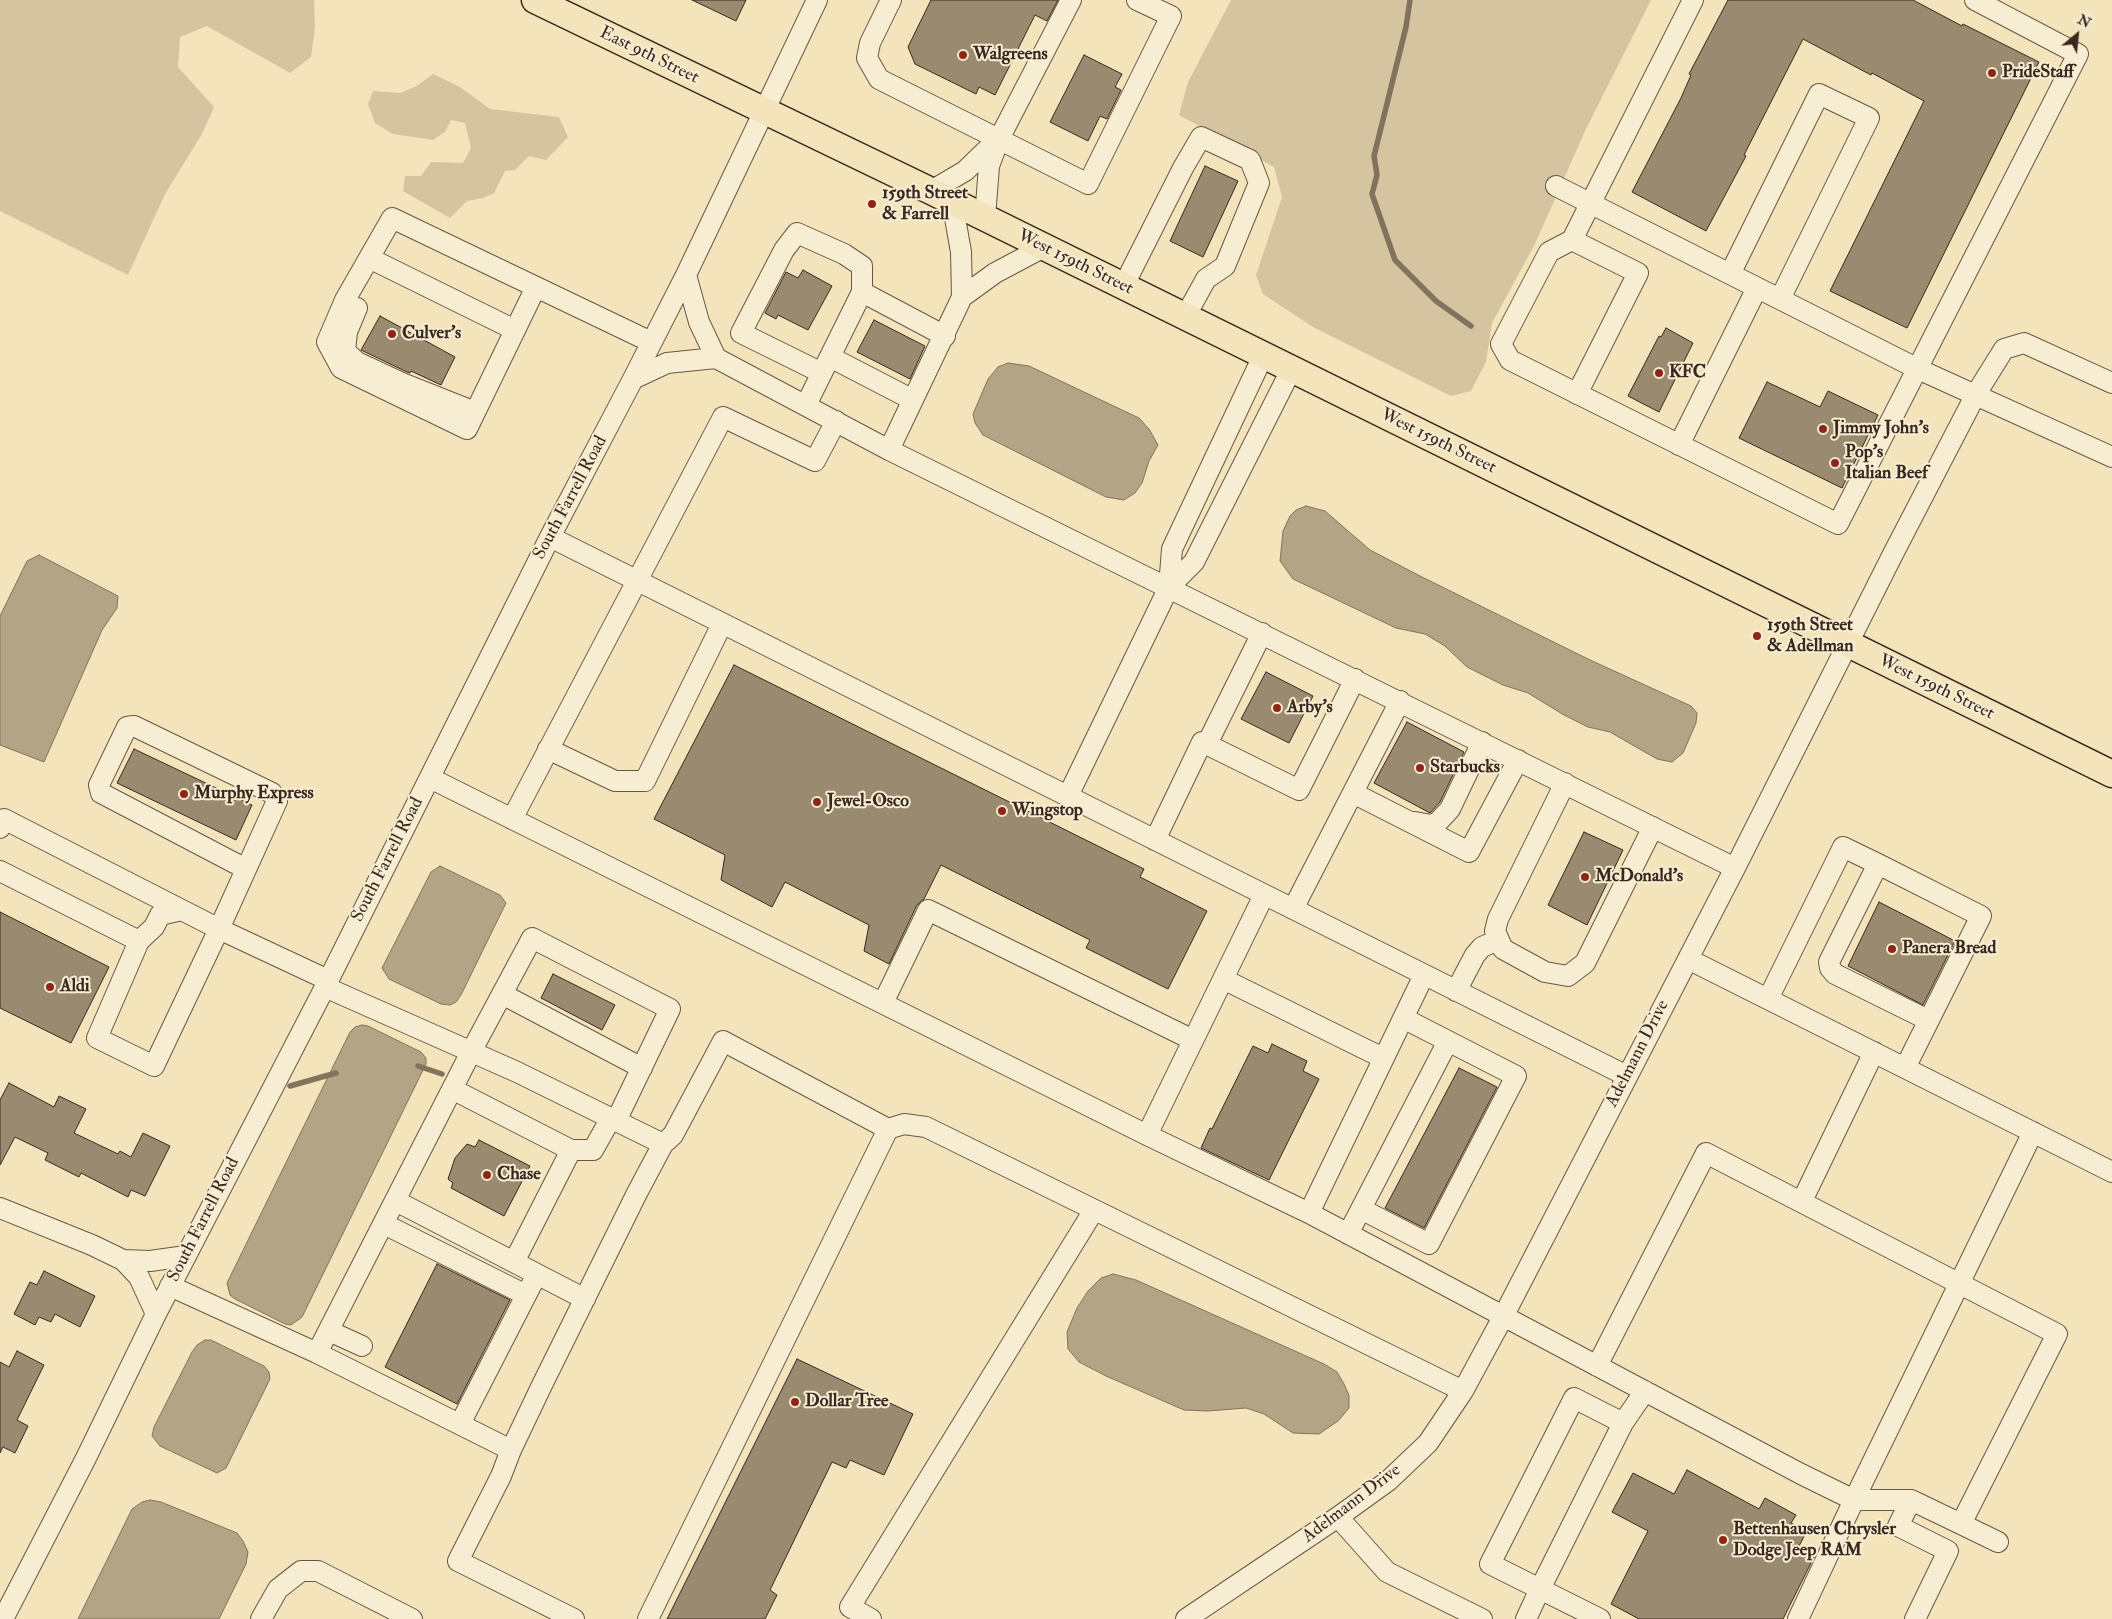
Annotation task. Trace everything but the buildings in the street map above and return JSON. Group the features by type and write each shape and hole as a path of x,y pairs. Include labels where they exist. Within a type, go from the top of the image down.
{"main road":[{"name":"East 9th Street","path":"536,0 766,105"},
{"name":"West 159th Street","path":"766,105 941,196 1291,370 2112,774"}],"street":[{"name":"South Farrell Road","path":"3,1619 86,1458 170,1286 327,984 550,537 686,275 817,0"},
{"path":"891,0 870,43 867,58 879,79 1088,184 1171,16 1137,0"},
{"path":"986,218 989,166 999,139 1071,0"},
{"path":"1693,0 1572,240 1549,252 1501,344 1510,360 1838,524 2078,54 1975,0"},
{"path":"1730,274 1819,94 1869,118 1780,299"},
{"path":"1123,286 1201,136 1250,160 1259,183 1225,266 1206,279 1185,317"},
{"path":"889,450 962,297 961,252 941,196 999,139"},
{"path":"1556,186 1918,369 2112,457"},
{"path":"536,287 468,429 341,368 327,342 345,300 373,261 392,218 651,342"},
{"path":"806,405 826,365 862,292 862,266 844,254 797,233 784,250 741,333 826,365 913,400"},
{"path":"1572,240 1638,273 1577,394"},
{"path":"962,297 995,273 1044,247"},
{"path":"373,261 515,330"},
{"path":"686,275 699,322 716,358"},
{"path":"1679,445 1757,288"},
{"path":"862,292 945,336"},
{"name":"Adelmann Drive","path":"1186,1619 1338,1517 1388,1481 1428,1443 1463,1391 1735,868 1976,394 2004,349 2024,343 2112,383"},
{"path":"1169,587 1172,548 1263,356"},
{"path":"633,379 667,363 716,358 889,450 1735,868"},
{"path":"1068,796 1169,587 1194,562 1291,370"},
{"path":"512,819 723,417 814,461 836,421"},
{"path":"550,537 1627,1076"},
{"path":"548,750 615,782 645,781 722,624"},
{"path":"1208,744 1262,633"},
{"path":"1155,840 1202,742 1298,790 1355,679"},
{"path":"1293,910 1400,701"},
{"path":"182,910 160,915 154,927 139,941 96,1038 154,1066 219,929 277,801 272,793 134,726 127,727 99,785 101,793 246,869"},
{"path":"1406,820 1431,825 1438,822 1450,809 1482,742"},
{"path":"1353,794 1469,852 1518,760"},
{"path":"430,778 1147,1135 1308,1213 1800,1474 1854,1500 1911,1500 1998,1542"},
{"path":"1564,783 1498,918 1495,931 1503,949 1545,972 1568,976 1585,963 1653,827"},
{"path":"0,828 4,819 327,984 516,1072 664,1144"},
{"path":"1768,1000 1843,847 1878,864 1981,916 1928,1020 1906,1068"},
{"path":"1878,864 1830,962 1830,968 1835,974 1928,1020"},
{"path":"0,871 139,941"},
{"path":"1147,1135 1264,895"},
{"path":"883,1003 928,910 1193,1040"},
{"path":"317,1353 396,1201 452,1089 471,1052 532,938 670,1009 642,1068 614,1120 594,1150 571,1150 452,1089"},
{"path":"1456,991 1474,955 1482,947 1498,940"},
{"path":"1688,959 2112,1172"},
{"path":"1308,1213 1424,975"},
{"path":"1223,979 1383,1058"},
{"path":"502,994 642,1068"},
{"path":"1361,1209 1429,1244 1516,1076 1403,1018"},
{"path":"574,1619 458,1561 501,1476 511,1450 585,1299 664,1144 673,1135 723,1041 888,1129 904,1124 926,1127 1463,1391"},
{"path":"1348,1234 1448,1041"},
{"path":"1802,1201 1874,1052"},
{"path":"648,1619 888,1129"},
{"path":"1798,1619 1958,1283 2033,1132"},
{"path":"514,1262 571,1150"},
{"path":"1597,1366 1706,1153 2057,1334 1961,1524"},
{"path":"396,1201 585,1299"},
{"path":"871,1619 850,1607 1094,1210"},
{"path":"3,1215 92,1245 123,1260 139,1277 156,1314"},
{"path":"382,1227 526,1295"},
{"path":"123,1260 150,1261 186,1256"},
{"path":"460,1424 537,1274"},
{"path":"170,1286 317,1353 511,1450"},
{"path":"329,1331 362,1346"},
{"path":"1526,1619 1623,1423 1645,1391"},
{"path":"1600,1619 1490,1564 1574,1398 1623,1423"},
{"path":"1911,1500 1898,1526 1948,1551 1915,1619"},
{"path":"1338,1517 1387,1572 1482,1619"},
{"path":"261,1619 278,1589 302,1571 318,1571 412,1619"}],"shaded area":[{"path":"0,0 314,0 315,28 311,57 290,73 207,26 180,37 178,67 214,107 202,134 165,194 128,275 0,211"},
{"path":"1231,0 1651,0 1585,131 1535,244 1492,323 1486,362 1471,391 1451,396 1313,327 1263,294 1256,275 1282,197 1274,167 1179,115 1188,82"},
{"path":"433,74 460,87 490,109 559,117 568,137 546,160 529,156 515,170 505,171 494,193 483,198 467,201 450,218 403,191 405,176 421,176 431,162 463,163 471,148 465,123 451,120 445,132 433,140 393,134 375,123 368,104 373,91 400,93 417,86"},
{"path":"1008,363 1029,366 1139,418 1149,429 1158,445 1149,461 1142,483 1135,493 1124,500 1106,497 983,435 975,423 973,414 988,379 998,367"},
{"path":"1306,506 1325,511 1370,550 1590,660 1691,706 1697,713 1696,723 1683,753 1672,762 1657,759 1610,732 1588,727 1528,693 1503,685 1467,667 1445,646 1425,634 1396,628 1293,579 1280,561 1283,531 1290,516 1296,510"},
{"path":"39,555 118,596 117,608 102,630 44,762 0,745 0,616 27,561"},
{"path":"440,866 500,895 506,903 461,995 456,1002 450,1005 441,1004 389,979 382,968 431,872"},
{"path":"368,1026 421,1052 426,1058 426,1064 302,1317 291,1325 285,1324 235,1299 230,1295 227,1283 350,1032 355,1027"},
{"path":"1113,1274 1136,1280 1324,1364 1337,1372 1344,1384 1349,1395 1349,1408 1338,1421 1319,1434 1293,1433 1264,1414 1246,1408 1208,1411 1184,1410 1106,1376 1079,1362 1068,1349 1067,1332 1077,1308 1088,1291 1101,1278"},
{"path":"205,1340 211,1340 264,1366 269,1372 270,1379 226,1468 217,1473 160,1446 152,1436 154,1427 192,1352 197,1345"},
{"path":"150,1500 161,1502 237,1533 243,1541 248,1552 246,1564 219,1619 78,1619 132,1509 142,1502"}],"waterway":[{"path":"1410,0 1406,27 1374,156 1377,175 1372,194 1395,260 1436,301 1471,326"},
{"path":"418,1066 442,1074"},
{"path":"290,1086 336,1073"}],"place":[{"name":"Walgreens","path":"963,55"},
{"name":"PrideStaff","path":"1992,73"},
{"name":"159th Street & Farrell","path":"872,204"},
{"name":"Culver's","path":"392,334"},
{"name":"KFC","path":"1659,373"},
{"name":"Jimmy John's","path":"1823,429"},
{"name":"Pop's Italian Beef","path":"1835,463"},
{"name":"159th Street & Adellman","path":"1757,636"},
{"name":"Arby's","path":"1277,708"},
{"name":"Starbucks","path":"1420,768"},
{"name":"Murphy Express","path":"184,794"},
{"name":"Jewel-Osco","path":"817,802"},
{"name":"Wingstop","path":"1002,811"},
{"name":"McDonald's","path":"1585,877"},
{"name":"Panera Bread","path":"1892,949"},
{"name":"Aldi","path":"50,987"},
{"name":"Chase","path":"487,1175"},
{"name":"Dollar Tree","path":"795,1402"},
{"name":"Bettenhausen Chrysler Dodge Jeep RAM","path":"1723,1540"}]}
